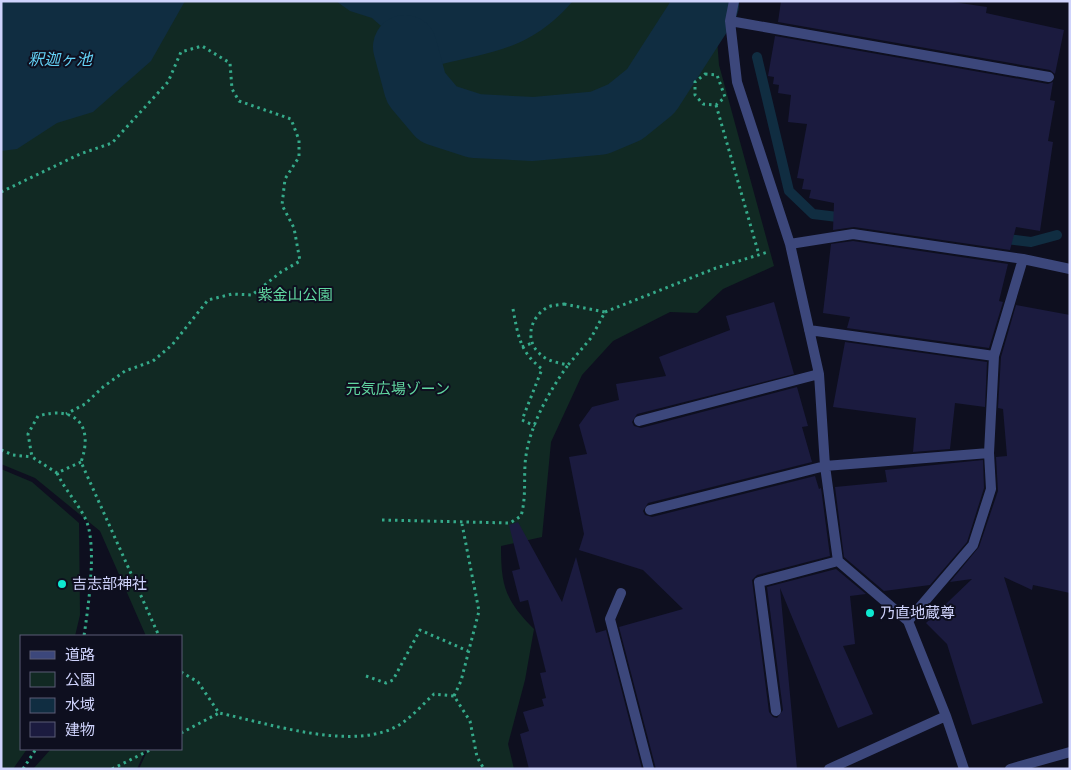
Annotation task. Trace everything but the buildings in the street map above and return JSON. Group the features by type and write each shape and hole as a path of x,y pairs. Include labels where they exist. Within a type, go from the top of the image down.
{"street":[{"path":"734,1 730,21 737,82 790,244 819,374 825,466 838,561 908,621 946,716 964,769"},
{"path":"730,21 1049,77"},
{"path":"790,244 853,234 1023,258 1070,269"},
{"path":"908,621 973,546 991,489 989,453 994,356 1023,258"},
{"path":"809,330 994,356"},
{"path":"639,421 819,374"},
{"path":"650,510 825,466 989,453"},
{"path":"776,711 760,582 838,561"},
{"path":"621,593 610,619 649,769"},
{"path":"829,769 946,716"},
{"path":"1010,769 1070,752"}],"path":[{"path":"1,192 80,154 112,143 168,82 181,52 202,46 230,63 232,89 239,101 291,119 299,140 300,156 285,179 282,205 294,228 300,262 281,272 252,295 232,294 208,300 172,345 153,361 125,371 103,387 85,404 66,414"},
{"path":"705,74 717,74 721,85 725,97 716,105 703,104 695,95 695,82 705,74"},
{"path":"716,105 759,255"},
{"path":"568,366 539,354 532,343 530,330 536,318 548,307 564,304 606,312 716,268 790,244"},
{"path":"513,309 522,347 529,359 542,369 522,420 535,426"},
{"path":"382,520 462,524 510,523 522,516 525,499 525,463 535,426 552,387 591,338 606,312"},
{"path":"522,347 532,343"},
{"path":"32,457 28,434 38,416 54,412 66,414 73,417 85,428 87,445 81,462 159,635"},
{"path":"1,450 13,455 32,457 57,473 66,491 86,519 91,562 84,635"},
{"path":"57,473 81,462"},
{"path":"454,696 461,681 478,611 462,524"},
{"path":"366,676 386,683 393,680 420,630 468,651"},
{"path":"182,673 198,682 219,713"},
{"path":"182,732 219,713 329,736 372,736 402,723 434,694 454,696"},
{"path":"454,696 470,721 477,757 484,769"},
{"path":"23,769 35,750"},
{"path":"112,769 150,750"}],"green space":[{"name":"紫金山公園","path":"1,1 714,1 719,65 774,266 723,289 697,313 670,312 613,341 582,375 551,442 542,537 501,546 502,572 507,592 524,619 534,629 525,680 508,744 514,769 139,769 148,750 182,750 182,635 146,635 100,531 35,478 1,464"},
{"name":"吉志部神社","path":"1,469 32,482 79,523 80,615 75,635 20,635 20,750 26,750 13,769 1,769"},
{"path":"50,750 146,750 137,769 33,769"}],"water":[{"name":"釈迦ヶ池","path":"1,1 185,1 151,61 93,112 57,123 17,149 1,151"},
{"path":"336,1 573,1 558,17 527,39 495,51 438,65 430,63 405,47 372,18 350,11"}],"waterway":[{"path":"405,47 416,88 438,114 475,126 533,129 599,123 625,112 651,91 707,4"},
{"path":"757,57 789,191 813,214 846,218"},
{"path":"999,238 1031,242 1057,235"}],"place":[{"name":"吉志部神社","path":"62,584"},
{"name":"乃直地蔵尊","path":"870,613"}],"park label":[{"name":"元気広場ゾーン","path":"398,389"}]}
